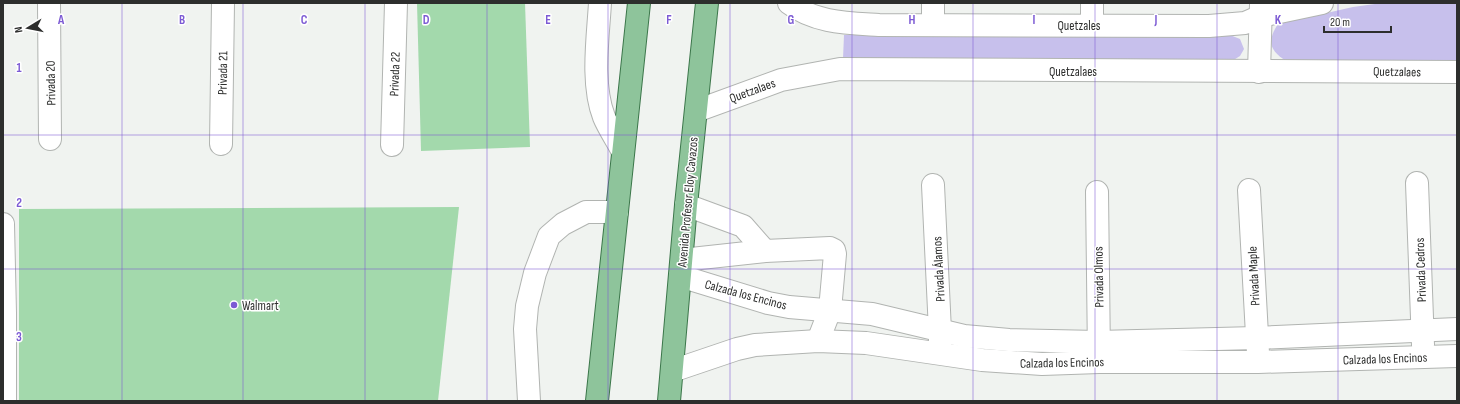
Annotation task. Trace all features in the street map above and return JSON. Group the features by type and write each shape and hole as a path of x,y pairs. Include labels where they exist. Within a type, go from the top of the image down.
{"main road":[{"path":"597,401 639,3"},
{"name":"Avenida Profesor Eloy Cavazos","path":"669,401 686,206 707,3"}],"street":[{"name":"Privada 20","path":"49,3 50,139"},
{"name":"Privada 21","path":"221,144 223,3"},
{"name":"Privada 22","path":"392,145 396,3"},
{"path":"600,3 596,53 597,79 604,116 623,152"},
{"name":"Quetzales","path":"789,3 796,9 823,11 840,23 880,26 1227,25 1245,23 1261,10 1322,3"},
{"path":"932,25 933,3"},
{"path":"1092,3 1092,25"},
{"path":"1259,72 1261,10"},
{"name":"Quetzalaes","path":"696,111 781,80 834,70 1457,72"},
{"name":"Privada Cedros","path":"1417,183 1423,357"},
{"name":"Privada Álamos","path":"934,185 940,354"},
{"name":"Privada Maple","path":"1249,190 1258,362"},
{"name":"Privada Olmos","path":"1097,192 1099,352"},
{"path":"686,206 743,226 765,251"},
{"path":"529,401 525,329 527,306 535,274 549,236 563,224 586,212 617,212"},
{"path":"3,224 5,401"},
{"path":"681,268 765,251 830,248 834,250 835,254 830,310 818,341"},
{"name":"Calzada los Encinos","path":"681,268 768,303 789,307 872,314 964,336 1009,340 1099,352 1258,362 1457,356"},
{"name":"Calzada los Encinos","path":"672,371 737,349 755,345 818,341 866,343 982,360 1042,364 1099,352 1256,338 1457,329"}],"shaded area":[{"path":"1382,3 1457,3 1457,62 1286,61 1273,49 1271,40 1272,35 1278,24 1353,7"},
{"path":"844,35 1230,35 1240,39 1244,49 1240,56 1232,61 843,59"}],"building":[{"path":"417,3 525,3 530,147 421,151"},
{"name":"Walmart","path":"459,207 438,401 19,401 19,209"}],"place":[{"name":"Walmart","path":"234,305"}]}
